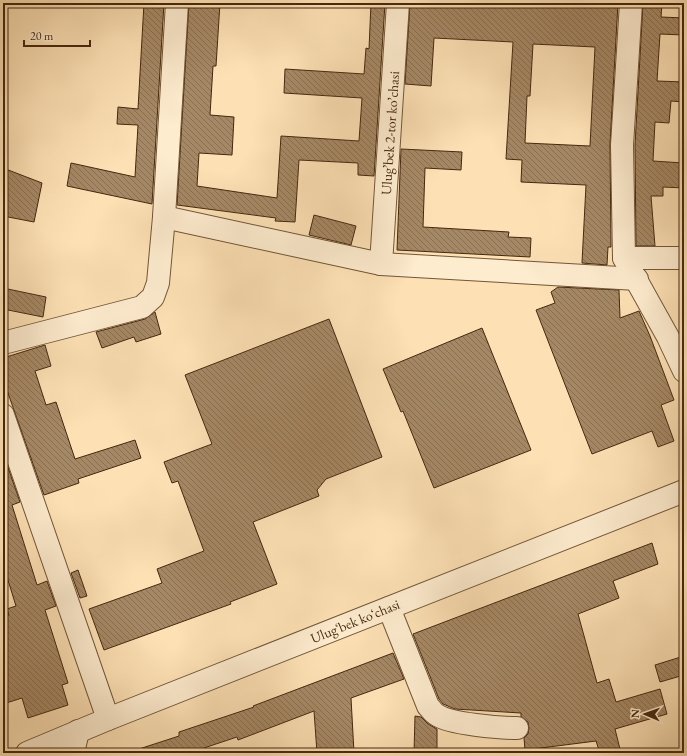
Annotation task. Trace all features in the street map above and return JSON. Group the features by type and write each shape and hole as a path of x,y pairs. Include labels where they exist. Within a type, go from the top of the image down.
{"street":[{"path":"7,338 142,307 153,297 158,283 164,217 177,3"},
{"name":"Ulugʼbek 2-tor koʼchasi","path":"381,264 398,3"},
{"path":"631,3 622,145 624,258 668,337 684,371"},
{"path":"164,217 381,264 637,279"},
{"path":"624,258 684,258"},
{"path":"3,415 108,719"},
{"name":"Ulugʻbek koʻchasi","path":"27,753 108,719 684,491"},
{"path":"389,608 428,706 436,715 455,721 502,728 517,728"},
{"path":"73,753 78,731"}],"building":[{"path":"144,3 164,3 152,204 67,186 71,163 135,177 138,125 117,124 118,107 138,109"},
{"path":"189,3 220,3 216,66 213,66 210,115 234,117 232,155 199,153 197,186 277,198 281,136 359,141 362,98 284,93 285,69 364,74 366,48 369,49 371,3 385,3 374,176 358,175 358,163 299,160 295,222 275,221 276,218 177,205"},
{"path":"410,3 551,3 597,6 597,3 618,3 610,144 611,247 608,247 607,265 582,263 586,185 521,182 522,160 506,159 513,42 434,38 431,86 405,84","holes":["533,44 595,47 590,146 525,143 527,96 530,96"]},
{"path":"643,3 662,3 661,17 684,18 684,35 660,34 657,81 684,82 684,102 671,101 669,123 655,122 653,161 684,163 684,188 663,187 663,196 651,196 655,246 636,246 635,145"},
{"path":"401,149 462,152 461,170 425,168 423,227 509,232 508,237 531,238 530,257 397,250"},
{"path":"3,168 42,183 34,222 3,216"},
{"path":"314,215 356,226 351,245 309,235"},
{"path":"558,287 619,290 620,318 639,311 674,400 661,405 674,441 658,447 652,431 592,454 536,310 555,303 551,292"},
{"path":"3,288 46,297 43,317 3,309"},
{"path":"155,312 161,334 136,342 134,337 102,348 96,332 145,319"},
{"path":"329,319 382,457 326,479 317,490 319,496 253,522 277,584 230,602 231,604 104,650 89,609 162,583 157,569 204,551 178,481 172,483 164,462 212,444 185,375"},
{"path":"482,328 531,450 434,488 403,411 401,412 383,369"},
{"path":"45,345 51,366 35,371 46,405 56,402 75,459 135,440 141,458 78,479 79,483 44,495 3,379 3,358"},
{"path":"3,453 20,502 12,505 37,585 47,581 56,606 45,610 68,683 62,685 68,705 28,718 22,698 3,704 3,617 9,615 7,609 16,606 3,564"},
{"path":"652,543 658,564 613,581 619,598 578,614 597,683 609,679 616,702 660,689 667,714 615,729 621,753 600,753 596,741 525,750 524,738 528,734 529,728 528,722 521,717 521,713 455,709 443,704 439,699 413,634"},
{"path":"78,570 87,596 80,598 71,573"},
{"path":"393,653 404,679 351,698 354,753 317,753 314,711 238,740 237,737 198,750 197,753 139,753 139,749 179,736 179,732 254,707 253,706"},
{"path":"684,656 684,675 660,682 655,665"},
{"path":"415,716 421,717 428,724 437,729 437,753 414,753"}]}
